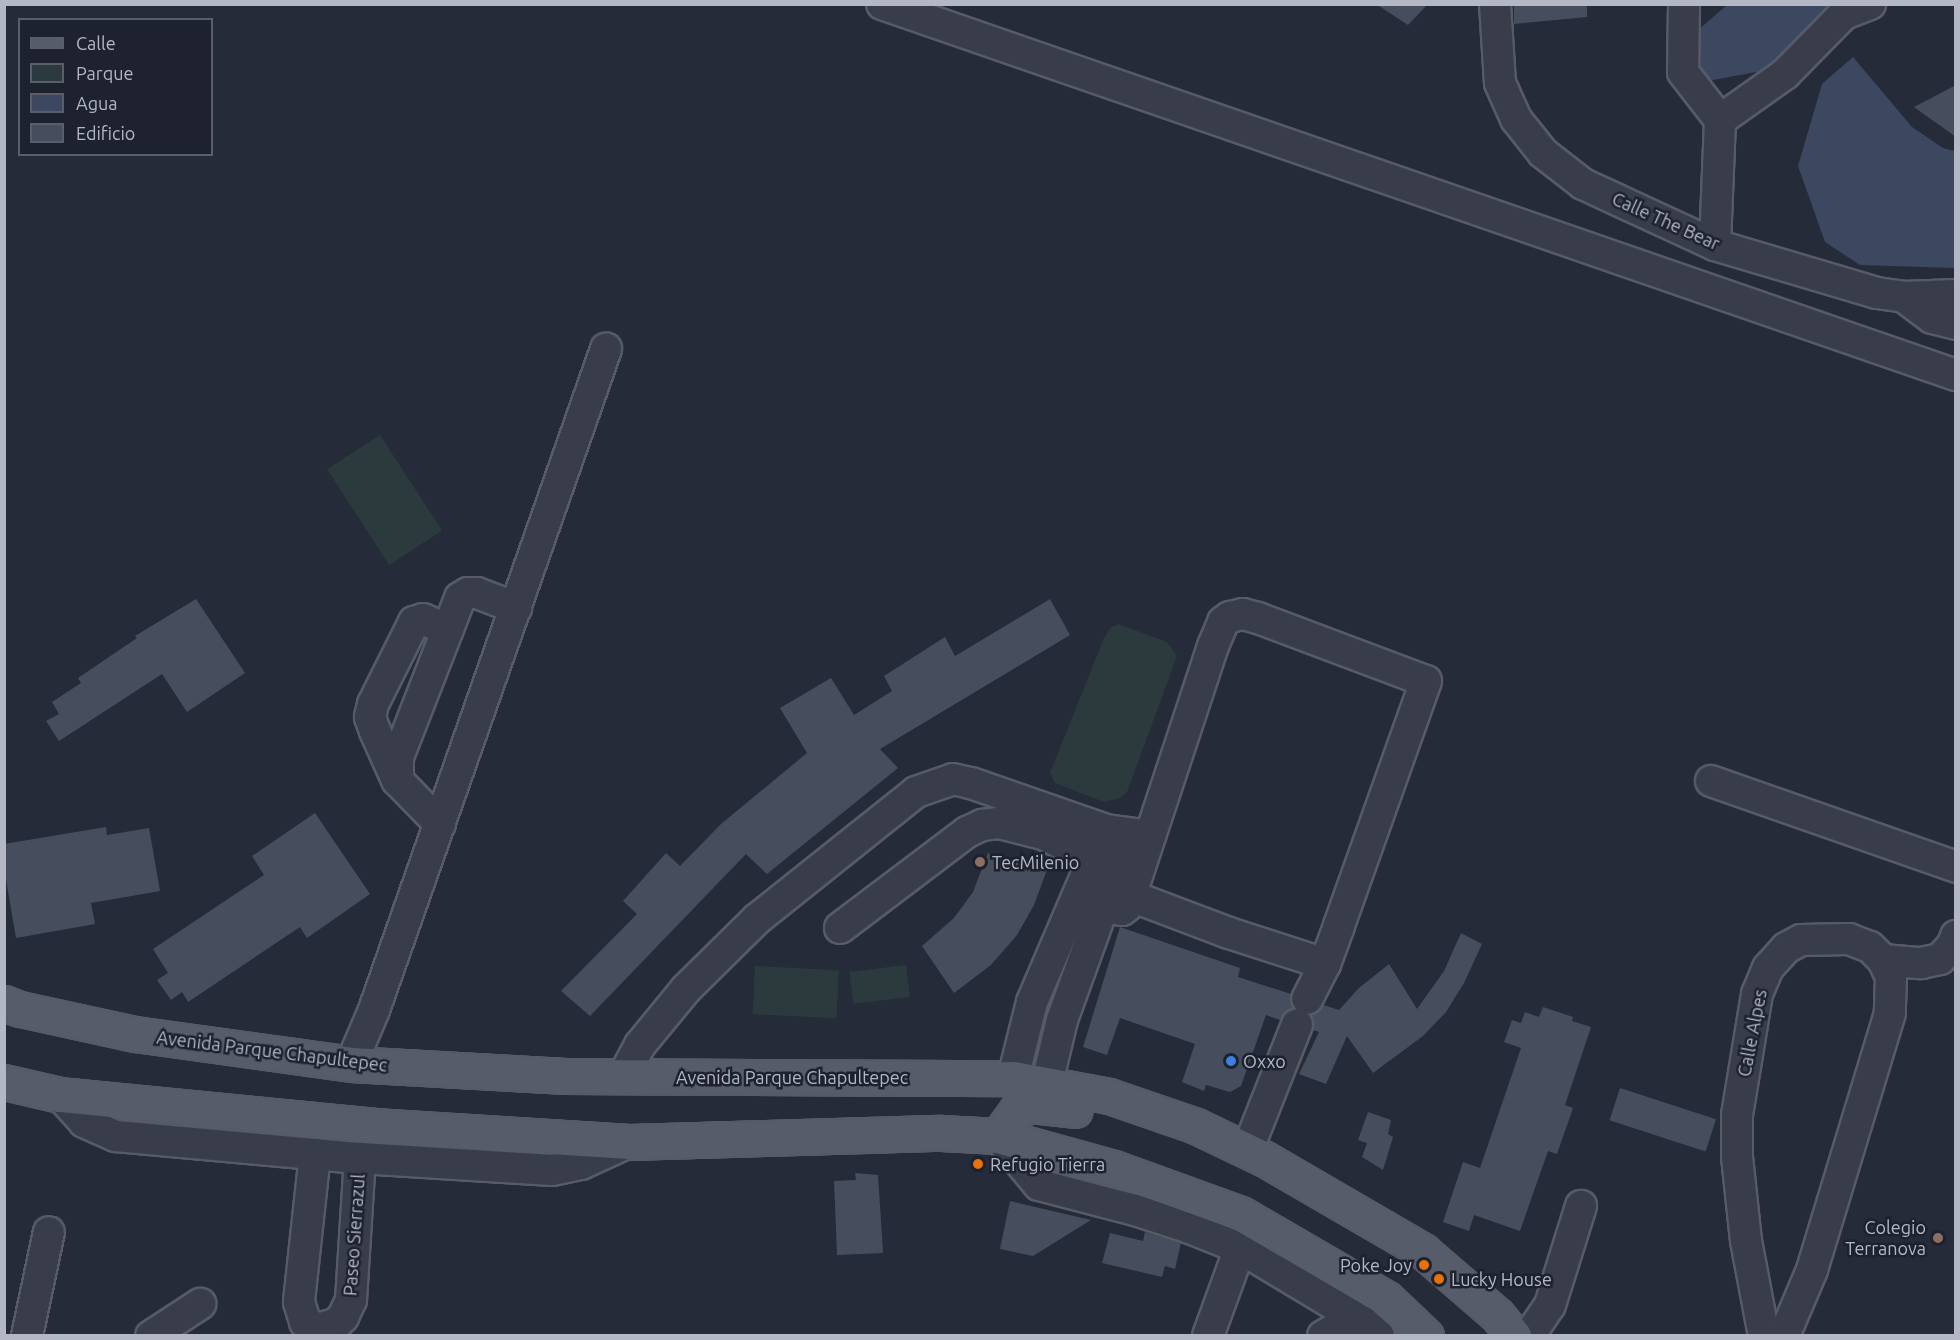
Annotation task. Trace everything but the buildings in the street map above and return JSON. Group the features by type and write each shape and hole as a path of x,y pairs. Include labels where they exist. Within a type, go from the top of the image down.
{"main road":[{"name":"Avenida Parque Chapultepec","path":"4,1003 20,1009 135,1034 351,1064 566,1076 1013,1078 1109,1096 1196,1126 1247,1151 1423,1251 1498,1316 1514,1335"},
{"path":"4,1082 60,1095 374,1126 629,1142 941,1133 998,1136 1114,1168 1241,1214 1387,1299 1426,1335"},
{"path":"998,1136 1016,1111 1038,1103 1128,1123 1196,1126"}],"street":[{"path":"882,4 1956,375"},
{"path":"1684,4 1683,72 1720,120 1715,245"},
{"path":"1720,120 1785,74 1844,14 1870,4"},
{"name":"Calle The Bear","path":"1494,5 1500,83 1516,119 1543,153 1583,184 1715,245 1877,293 1904,297 1956,295"},
{"path":"1904,297 1932,318 1956,324"},
{"path":"351,1064 374,1010 606,349"},
{"path":"398,781 398,757 460,598 468,593 477,593 516,608"},
{"path":"1047,1083 1062,1020 1103,907 1223,622 1230,616 1242,614 1258,618 1426,681 1324,964 1302,1012 1247,1151"},
{"path":"440,824 398,781 370,717 373,704 414,622 423,619 448,630"},
{"path":"624,1076 640,1044 686,989 757,919 907,799 925,788 953,779 971,783 1132,838"},
{"path":"1711,781 1956,867"},
{"path":"982,825 984,789"},
{"path":"840,928 967,832 982,825 999,824 1043,834 1094,860"},
{"path":"1013,1078 1032,1002 1094,860 1132,838"},
{"path":"1103,907 1122,910 1127,906 1131,896 1132,838"},
{"path":"1131,896 1229,933 1324,964"},
{"path":"1784,1335 1812,1270 1890,1013 1891,977 1883,960 1921,963 1940,959 1952,946 1956,936"},
{"name":"Calle Alpes","path":"1764,1335 1746,1241 1737,1157 1737,1115 1757,994 1768,968 1786,948 1801,940 1849,939 1870,947 1883,960"},
{"path":"60,1095 84,1122 116,1136 360,1158 552,1170 581,1164 629,1142"},
{"path":"998,1136 1039,1185 1135,1210 1240,1248 1371,1329"},
{"name":"Paseo Sierrazul","path":"315,1154 299,1302 305,1322 316,1332 336,1324 343,1317 351,1300 360,1158"},
{"path":"1529,1335 1550,1305 1581,1206"},
{"path":"27,1335 49,1232"},
{"path":"1208,1335 1240,1248"},
{"path":"152,1335 200,1304"},
{"path":"1323,1335 1342,1325 1371,1329"}],"green space":[{"path":"380,435 442,531 389,565 327,469"},
{"path":"1118,624 1167,642 1177,656 1127,792 1120,798 1104,802 1055,783 1050,773 1104,638 1110,628"},
{"path":"906,965 910,997 853,1004 849,972"},
{"path":"755,966 839,970 836,1018 752,1014"}],"water":[{"path":"1727,5 1838,5 1778,68 1713,80 1693,73 1690,37"},
{"path":"1853,57 1912,127 1943,148 1955,151 1955,268 1860,265 1825,242 1798,166 1822,84"}],"place":[{"name":"TecMilenio","path":"980,862"},
{"name":"Oxxo","path":"1231,1061"},
{"name":"Refugio Tierra","path":"978,1164"},
{"name":"Colegio Terranova","path":"1938,1238"},
{"name":"Poke Joy","path":"1424,1265"},
{"name":"Lucky House","path":"1439,1279"}]}
